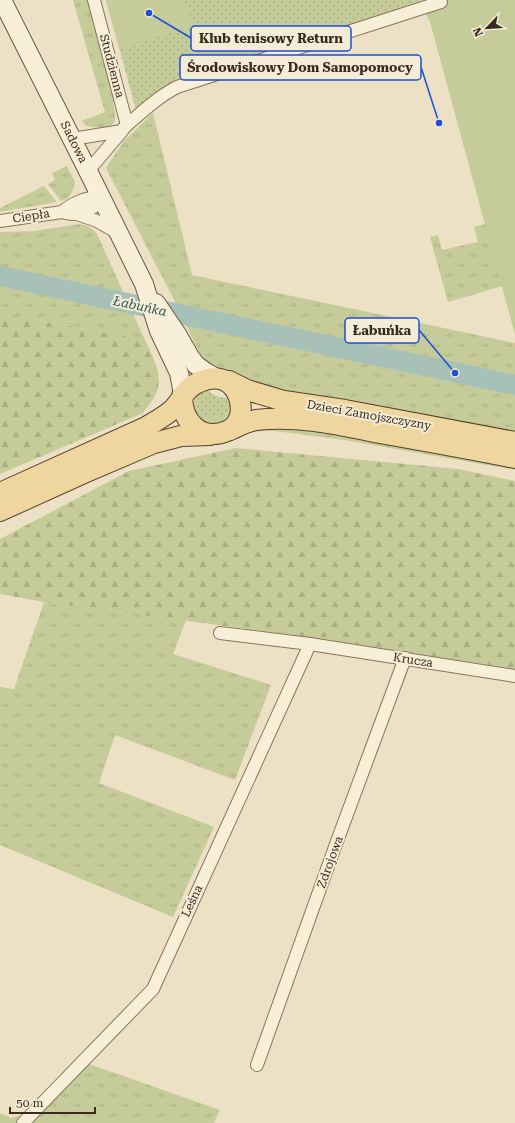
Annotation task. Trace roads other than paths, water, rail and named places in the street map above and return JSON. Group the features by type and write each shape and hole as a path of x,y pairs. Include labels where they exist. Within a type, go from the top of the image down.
{"main road":[{"name":"Sadowa","path":"2,0 144,284 177,334 190,358 196,365 206,372 222,379"},
{"name":"Sadowa","path":"144,284 159,330 179,373 183,395"},
{"path":"0,493 146,427 169,413 188,388 209,378 222,379 235,390 239,396 241,408 238,421 230,430 210,435 181,436 154,443 0,511"},
{"name":"Dzieci Zamojszczyzny","path":"222,379 247,390 284,401 345,410 515,442"},
{"path":"183,395 186,417 191,424 202,433 210,435"},
{"name":"Dzieci Zamojszczyzny","path":"230,430 243,423 257,420 299,420 345,426 515,458"}],"street":[{"name":"Studzienna","path":"94,0 125,128"},
{"path":"88,172 125,128 152,103 177,87 441,2"},
{"path":"72,139 125,128"},
{"name":"Ciepła","path":"62,212 85,199 92,197 101,198"},
{"path":"77,214 92,208 100,201 101,198"},
{"name":"Ciepła","path":"0,222 62,212 77,214 97,221 118,233"},
{"name":"Krucza","path":"220,633 310,644 515,676"},
{"name":"Leśna","path":"23,1123 153,989 310,644"},
{"name":"Zdrojowa","path":"257,1065 405,658"}],"waterway":[{"name":"Łabuńka","path":"0,276 515,385"}],"place":[{"name":"Klub tenisowy Return","path":"149,13"},
{"name":"Środowiskowy Dom Samopomocy","path":"439,123"},
{"name":"Łabuńka","path":"455,373"}]}
